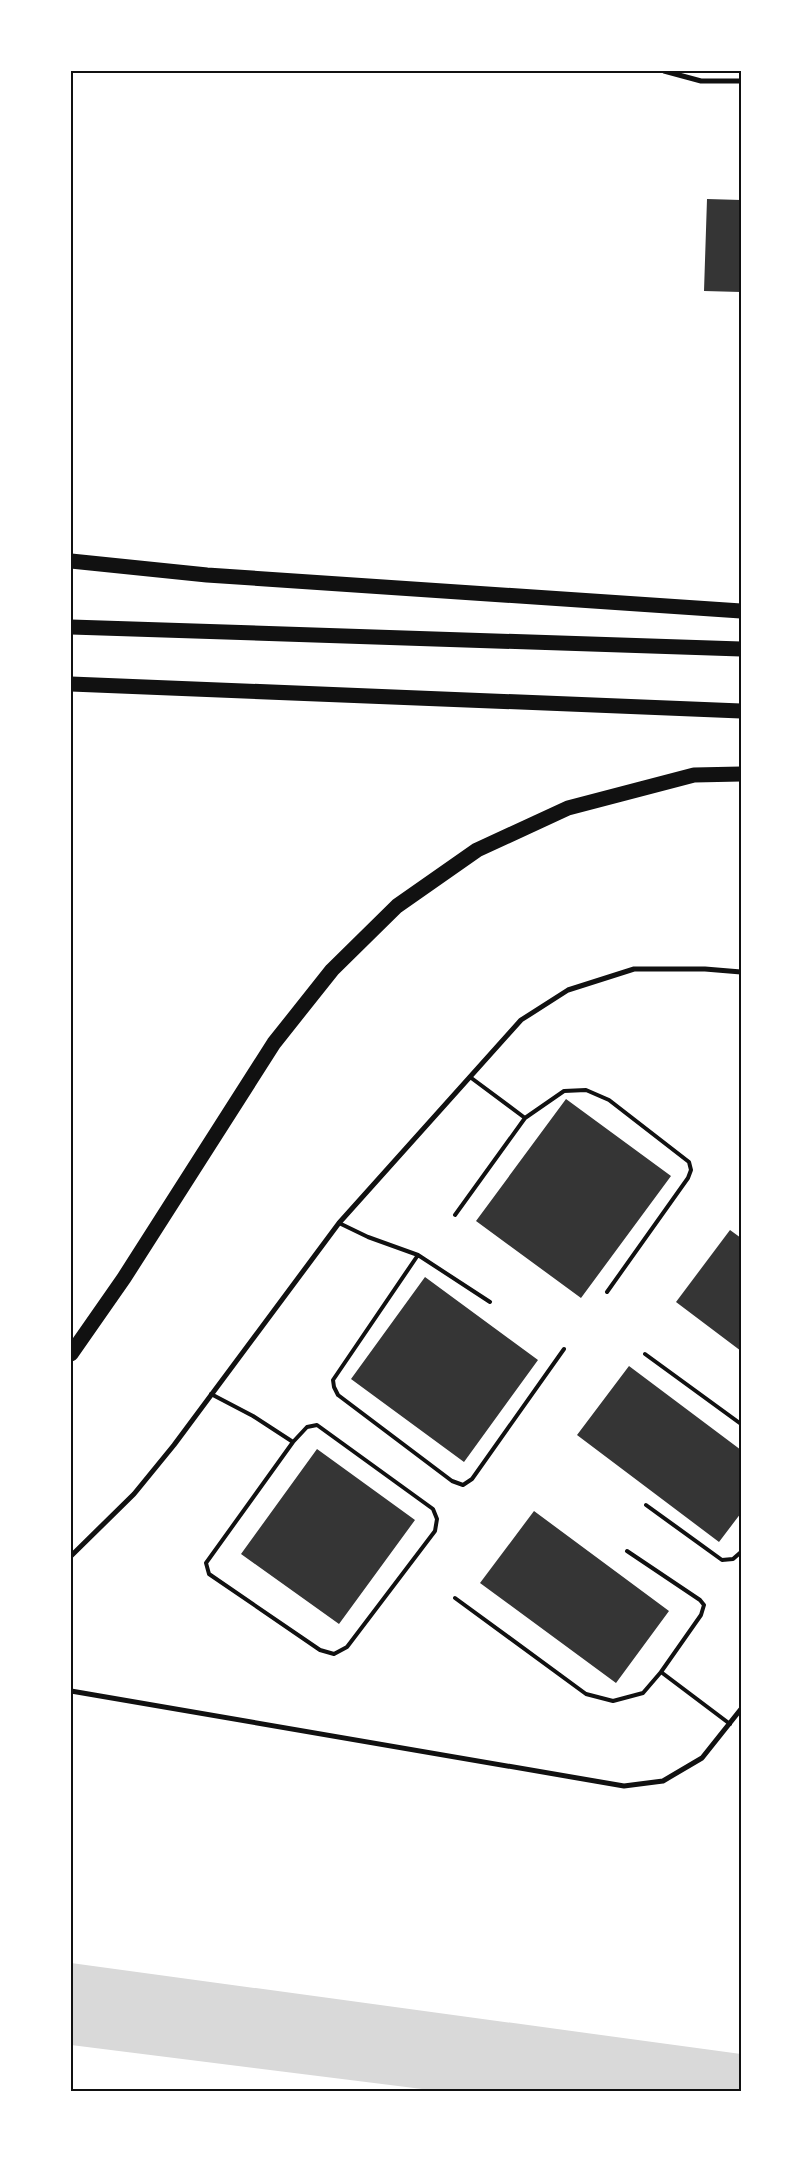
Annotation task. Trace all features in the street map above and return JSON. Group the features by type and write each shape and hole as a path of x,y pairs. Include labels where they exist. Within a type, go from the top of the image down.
{"highway":[{"path":"71,561 207,575 741,610"},
{"path":"71,627 741,649"},
{"path":"71,684 741,711"},
{"path":"71,1354 124,1278 274,1043 332,970 397,906 477,850 568,808 694,775 741,774"}],"street":[{"path":"664,71 702,81 741,81"},
{"path":"71,1556 134,1494 339,1223 522,1020 568,990 634,969 706,969 741,972"},
{"path":"71,1692 624,1786 664,1781 702,1758 741,1709"}],"lane":[{"path":"470,1077 525,1118"},
{"path":"455,1215 525,1118 564,1091 586,1090 609,1100 689,1162 691,1170 688,1178 607,1292"},
{"path":"339,1223 368,1237 418,1255 490,1302"},
{"path":"418,1255 333,1380 334,1387 338,1395 452,1481 462,1484 472,1479 564,1349"},
{"path":"645,1354 741,1424"},
{"path":"211,1394 253,1416 293,1442"},
{"path":"317,1425 433,1509 437,1519 435,1530 406,1569 347,1646 334,1654 320,1650 209,1574 206,1563 293,1442 307,1427 317,1425"},
{"path":"646,1505 722,1560 733,1559 741,1552"},
{"path":"455,1598 586,1694 613,1701 643,1693 661,1672 701,1615 704,1606 700,1600 627,1551"},
{"path":"661,1672 730,1724"}],"shaded area":[{"path":"71,1963 741,2054 741,2091 438,2091 71,2045"}],"building":[{"path":"707,199 741,200 741,292 704,291"},
{"path":"566,1099 671,1176 581,1298 476,1221"},
{"path":"730,1230 741,1238 741,1351 676,1302"},
{"path":"425,1277 538,1360 464,1462 351,1379"},
{"path":"629,1366 741,1450 741,1513 719,1542 577,1435"},
{"path":"317,1449 415,1520 339,1624 241,1554"},
{"path":"534,1511 669,1611 616,1683 480,1583"}]}
